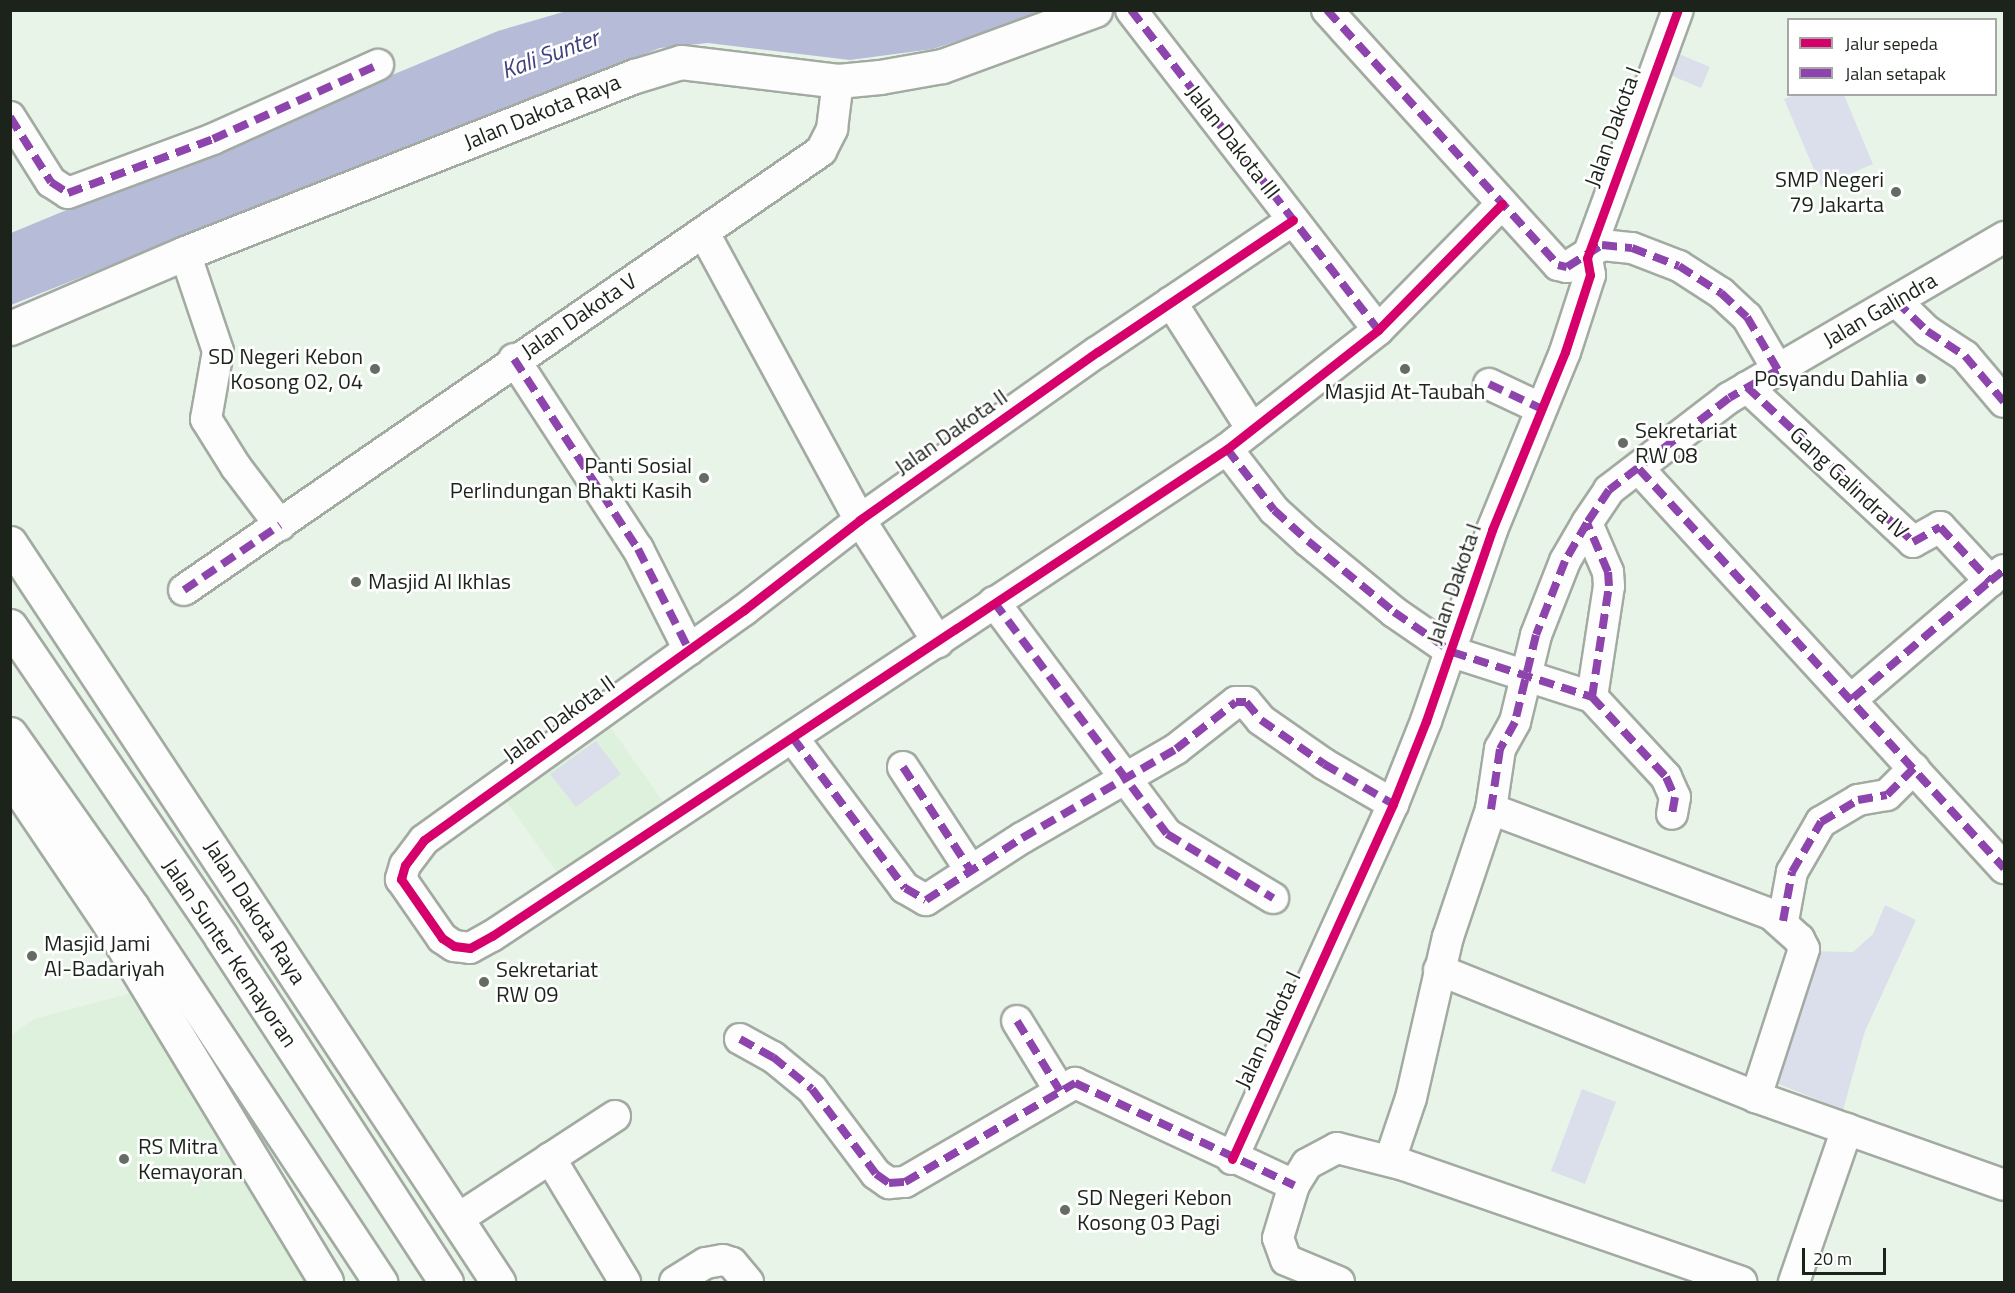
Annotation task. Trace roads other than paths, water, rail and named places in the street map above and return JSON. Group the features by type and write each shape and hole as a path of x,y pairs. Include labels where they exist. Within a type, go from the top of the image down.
{"main road":[{"name":"Jalan Dakota Raya","path":"10,328 185,254 634,76 681,62 838,81 942,66 1095,10"},
{"name":"Jalan Dakota Raya","path":"10,543 498,1282"},
{"name":"Jalan Sunter Kemayoran","path":"15,644 156,841 446,1282"},
{"path":"10,734 121,915 326,1282"},
{"path":"10,776 121,915 380,1282"},
{"path":"156,841 226,869"}],"street":[{"name":"Jalan Dakota III","path":"1131,10 1378,330"},
{"path":"1327,10 1558,264 1567,267 1587,258 1602,245 1632,248 1678,266 1721,293 1747,317 1778,370"},
{"name":"Jalan Dakota I","path":"1232,1159 1393,804 1452,652 1492,530 1540,408 1565,352 1590,275 1587,258 1678,10"},
{"path":"10,117 51,182 68,193 224,135 378,65"},
{"name":"Jalan Dakota V","path":"184,590 280,525 514,359 704,233 821,151 832,129 838,81"},
{"name":"Jalan Dakota II","path":"1293,220 1171,302 860,520 689,650 413,852 401,879 441,938 454,946 470,948 492,936 1227,449 1378,330 1502,204"},
{"path":"704,233 860,520 938,642"},
{"name":"Jalan Galindra","path":"1390,1160 1411,1098 1439,970 1491,809 1500,749 1515,722 1536,634 1565,561 1587,523 1610,490 1747,387 2004,237"},
{"path":"185,254 218,351 206,419 236,467 280,525"},
{"path":"1896,301 1927,331 1965,356 2004,402"},
{"path":"1171,302 1252,429"},
{"path":"514,359 638,549 689,650"},
{"path":"1489,384 1540,408"},
{"name":"Gang Galindra IV","path":"1747,387 1912,542 1940,527 1997,576"},
{"path":"1227,449 1274,510 1308,541 1394,612 1452,652 1527,673 1592,697 1666,777 1675,797 1672,814"},
{"path":"1639,469 1853,698 2004,868"},
{"path":"1587,523 1608,572 1609,586 1592,697"},
{"path":"1853,698 1997,576"},
{"path":"994,602 1167,834 1273,898"},
{"path":"793,738 913,895 926,900 1176,749 1220,711 1236,702 1246,702 1261,720 1324,764 1393,804"},
{"path":"903,767 971,871"},
{"path":"1783,921 1792,872 1821,822 1857,800 1887,795 1914,768"},
{"path":"1491,809 1783,921 1804,949 1756,1097"},
{"path":"1439,970 1756,1097 2004,1185"},
{"path":"1017,1021 1060,1091"},
{"path":"740,1039 772,1057 812,1089 876,1174 893,1184 905,1182 999,1130 1060,1091 1077,1083 1232,1159 1294,1185"},
{"path":"456,1220 615,1116"},
{"path":"1794,1282 1847,1129"},
{"path":"1339,1282 1286,1260 1278,1238 1294,1185 1307,1164 1337,1148 1390,1160 1741,1282"},
{"path":"550,1158 625,1282"},
{"path":"675,1282 706,1263 723,1260 732,1263 748,1282"}],"water":[{"name":"Kali Sunter","path":"570,10 1046,11 933,49 850,60 708,43 660,48 11,305 11,233 498,31"}],"place":[{"name":"SMP Negeri 79 Jakarta","path":"1896,192"},
{"name":"SD Negeri Kebon Kosong 02, 04","path":"375,369"},
{"name":"Masjid At-Taubah","path":"1405,369"},
{"name":"Posyandu Dahlia","path":"1921,379"},
{"name":"Sekretariat RW 08","path":"1623,443"},
{"name":"Panti Sosial Perlindungan Bhakti Kasih","path":"704,478"},
{"name":"Masjid Al Ikhlas","path":"356,582"},
{"name":"Masjid Jami Al-Badariyah","path":"32,956"},
{"name":"Sekretariat RW 09","path":"484,982"},
{"name":"RS Mitra Kemayoran","path":"124,1159"},
{"name":"SD Negeri Kebon Kosong 03 Pagi","path":"1065,1210"}]}
